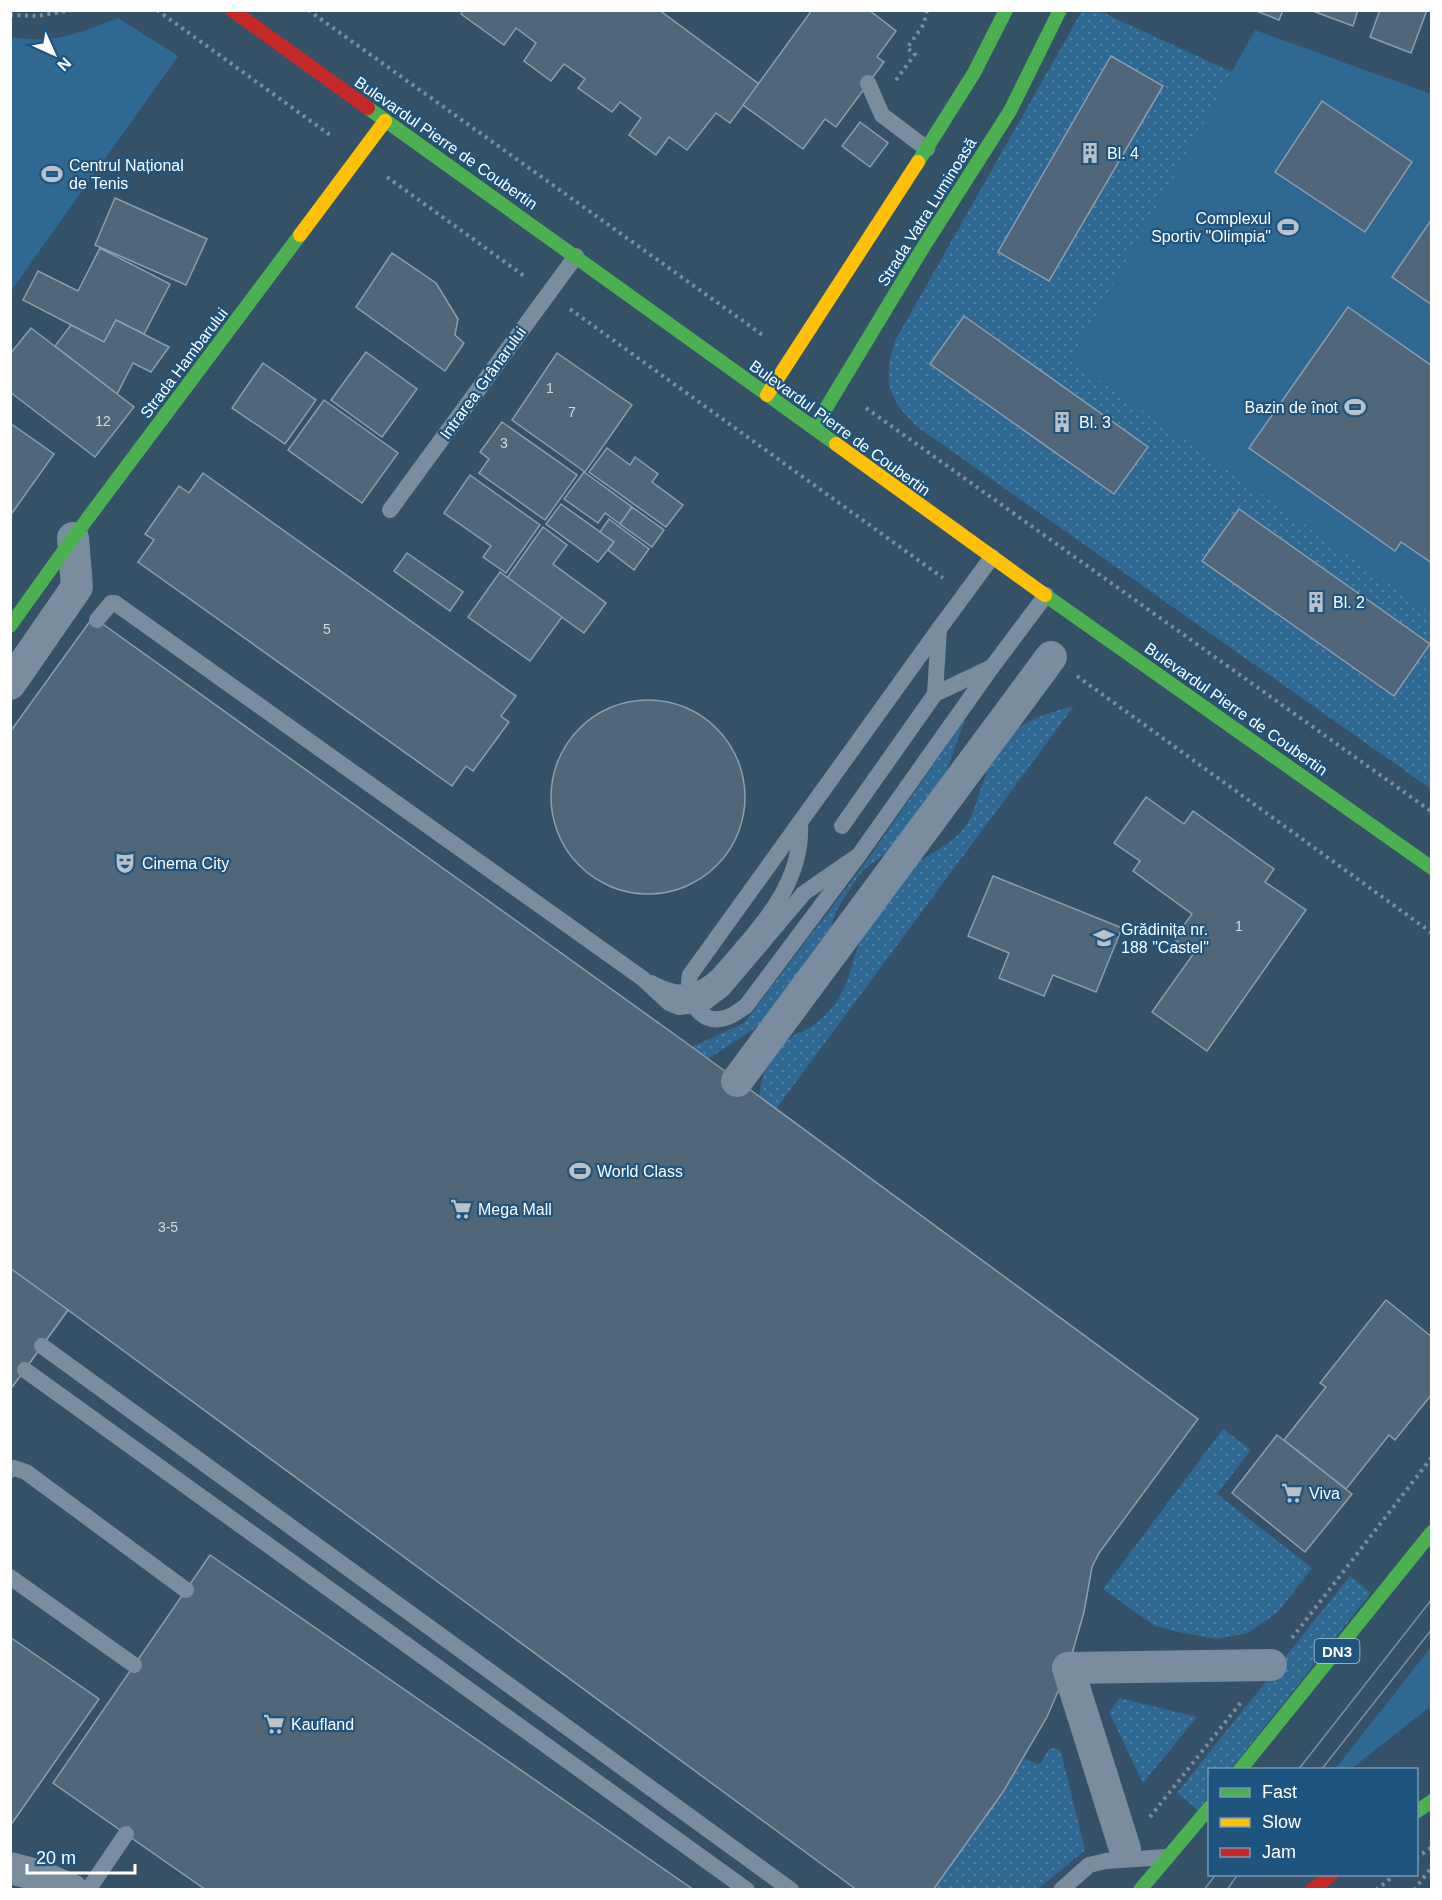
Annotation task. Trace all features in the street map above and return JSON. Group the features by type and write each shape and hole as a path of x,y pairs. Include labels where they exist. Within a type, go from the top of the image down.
{"street":[{"name":"Bulevardul Pierre de Coubertin","path":"232,10 1046,596 1431,868"},
{"name":"Strada Vatra Luminoasă","path":"766,395 927,149 974,73 1006,10"},
{"name":"Strada Vatra Luminoasă","path":"813,428 1010,111 1060,10"},
{"name":"Strada Hambarului","path":"10,626 73,538 385,121"},
{"path":"10,684 77,587 73,538"},
{"path":"738,1080 1051,657"},
{"name":"DN3","path":"1242,1768 1431,1532"},
{"path":"1125,1850 1068,1668 1271,1665"},
{"path":"1418,1811 1431,1802"},
{"path":"1140,1890 1208,1808"},
{"path":"10,1868 37,1875 72,1890"},
{"path":"1312,1890 1331,1876"}],"lane":[{"path":"868,83 882,115 927,149"},
{"name":"Intrarea Grânarului","path":"390,510 576,256"},
{"path":"992,557 690,975 687,985 690,999 693,1006 705,1016 724,1019 746,1006 859,855 1046,596"},
{"path":"97,621 111,603 115,603 642,978 669,1003 680,1007 703,1004 723,989 804,893 859,855"},
{"path":"935,694 939,629"},
{"path":"842,826 935,694 992,668"},
{"path":"642,978 667,990 692,993 700,990 718,976 770,914 787,887 801,841 800,822"},
{"path":"42,1347 790,1890"},
{"path":"25,1370 747,1890"},
{"path":"10,1470 14,1468 26,1472 186,1590"},
{"path":"10,1577 134,1665"},
{"path":"88,1890 126,1834"},
{"path":"1061,1890 1089,1865 1106,1861 1168,1857"}],"path":[{"path":"10,15 37,16 74,10"},
{"path":"158,10 965,595"},
{"path":"308,10 793,356"},
{"path":"882,115 902,88 894,83 915,54 907,48 924,24 927,10"},
{"path":"837,388 1431,812"},
{"path":"1051,657 1431,933"},
{"path":"1125,1850 1431,1457"},
{"path":"1418,1857 1431,1847"},
{"path":"1414,1890 1431,1868"},
{"path":"1376,1890 1395,1876"}],"shaded area":[{"path":"1082,11 1099,11 1232,72 1071,360 1431,613 1431,789 919,428 908,418 894,398 890,388 889,366 896,339"},
{"name":"Centrul Național de Tenis","path":"118,18 178,56 11,291 11,37 41,39 66,36"},
{"name":"Complexul Sportiv \"Olimpia\"","path":"1255,30 1431,94 1431,613 1071,360"},
{"path":"1074,706 776,1109 760,1098 765,1071 779,1048 793,1036 817,1022 835,1003 847,982 862,936 888,897 911,869 953,839 965,827 973,812 990,765 1006,739 1018,728 1033,720"},
{"path":"965,719 945,775 890,851 859,875 836,911 828,937 784,1003 758,1026 708,1059 692,1047 744,1023 869,858"},
{"path":"1223,1429 1251,1450 1217,1494 1312,1568 1279,1611 1248,1633 1218,1639 1155,1626 1103,1589"},
{"path":"1350,1576 1371,1593 1232,1768 1208,1768 1208,1797 1198,1810 1177,1793"},
{"path":"1431,1647 1431,1706 1352,1768 1336,1768"},
{"path":"1120,1698 1197,1717 1143,1783 1109,1712"},
{"path":"1055,1748 1061,1752 1085,1850 1038,1889 933,1890 1024,1759 1037,1764 1041,1763 1049,1749"}],"building":[{"path":"463,10 659,10 759,84 730,123 716,113 687,150 669,137 656,155 629,135 641,118 620,102 612,112 578,88 585,79 564,64 551,81 524,61 536,43 516,28 504,45 461,14"},
{"path":"812,10 869,10 896,31 877,57 884,62 836,127 825,119 803,149 743,105"},
{"path":"1254,10 1283,10 1279,20"},
{"path":"1310,10 1358,10 1353,26"},
{"path":"1380,10 1427,10 1411,53 1370,37"},
{"name":"Bl. 4","path":"1111,56 1163,86 1049,281 998,252"},
{"path":"1322,101 1412,162 1365,232 1275,172"},
{"path":"860,122 888,143 870,167 842,146"},
{"path":"115,198 207,239 186,285 95,245"},
{"path":"1432,219 1432,305 1392,277"},
{"path":"100,248 170,284 144,334 116,320 104,342 23,300 38,271 78,291"},
{"path":"392,253 436,283 458,319 455,335 464,343 445,371 356,307"},
{"name":"Bazin de înot","path":"1348,307 1432,366 1432,563 1401,542 1395,551 1249,448"},
{"name":"Bl. 3","path":"964,316 1148,447 1114,494 930,364"},
{"path":"116,320 169,347 151,372 133,363 117,394 55,346 71,325 104,342"},
{"path":"31,328 134,407 95,457 10,392 10,354"},
{"path":"366,352 417,389 382,437 331,400"},
{"path":"557,353 632,405 585,472 512,420"},
{"path":"263,363 316,400 285,444 232,408"},
{"path":"324,400 398,453 362,503 288,450"},
{"path":"502,422 577,475 545,520 479,473 489,459 480,452"},
{"path":"10,423 54,454 10,516"},
{"path":"607,448 630,465 635,457 658,474 652,482 683,505 666,527 589,472"},
{"path":"584,472 632,507 620,524 605,513 598,523 564,499"},
{"path":"203,473 516,696 501,716 509,722 473,771 466,766 452,786 138,562 154,540 145,534 179,486 189,493"},
{"path":"470,475 540,525 506,573 483,557 491,546 444,513"},
{"path":"561,504 614,542 598,562 546,524"},
{"path":"632,507 664,530 652,547 620,524"},
{"name":"Bl. 2","path":"1239,509 1430,644 1394,696 1202,561"},
{"path":"609,519 649,549 634,570 608,550 614,542 600,532"},
{"path":"543,527 567,545 553,564 606,603 584,633 507,578"},
{"path":"407,553 463,592 450,611 394,571"},
{"path":"500,572 562,617 530,661 468,617"},
{"name":"Mega Mall","path":"93,617 692,1047 1198,1419 1099,1553 1092,1567 1084,1612 1068,1668 1047,1717 1003,1792 933,1890 857,1890 68,1310 10,1390 10,732"},
{"path":"648,700 676,704 694,712 709,722 723,736 741,769 745,797 741,825 733,843 723,858 709,872 676,890 648,894 620,890 602,882 587,872 573,858 555,825 551,797 555,769 563,751 573,736 587,722 620,704"},
{"path":"1146,797 1184,824 1193,811 1274,869 1265,882 1306,910 1207,1051 1152,1012 1194,953 1174,939 1192,914 1133,871 1140,861 1114,843"},
{"path":"993,876 1122,928 1096,992 1053,975 1044,996 999,978 1009,953 968,936"},
{"path":"10,1268 68,1310 10,1390"},
{"path":"1386,1300 1432,1337 1432,1394 1395,1440 1389,1435 1346,1489 1284,1440 1326,1387 1320,1383"},
{"name":"Viva","path":"1277,1435 1352,1494 1305,1552 1232,1493"},
{"name":"Kaufland","path":"210,1555 694,1890 206,1890 53,1783"},
{"path":"10,1637 99,1699 10,1826"}],"tram line":[{"path":"1300,1768 1432,1599"},
{"path":"1323,1768 1432,1629"},
{"path":"1204,1890 1214,1876"},
{"path":"1227,1890 1237,1876"}],"traffic: fast":[{"path":"918,162 974,73 1006,10"},
{"path":"814,428 924,246 1010,111 1060,10"},
{"path":"368,108 836,444"},
{"path":"10,626 73,538 300,235"},
{"path":"1045,595 1432,868"},
{"path":"1242,1768 1432,1532"},
{"path":"1418,1811 1432,1801"},
{"path":"1140,1890 1208,1809"}],"traffic: slow":[{"path":"300,235 385,121"},
{"path":"767,395 918,162"},
{"path":"836,444 1045,595"}],"traffic: jam":[{"path":"232,10 368,108"},
{"path":"1312,1890 1330,1876"}],"place":[{"name":"Bl. 4","path":"1090,153"},
{"name":"Centrul Național de Tenis","path":"52,174"},
{"name":"Complexul Sportiv \"Olimpia\"","path":"1288,227"},
{"name":"Bazin de înot","path":"1355,407"},
{"name":"Bl. 3","path":"1062,422"},
{"name":"Bl. 2","path":"1316,602"},
{"name":"Cinema City","path":"125,863"},
{"name":"Grădinița nr. 188 \"Castel\"","path":"1104,938"},
{"name":"World Class","path":"580,1171"},
{"name":"Mega Mall","path":"461,1209"},
{"name":"Viva","path":"1292,1493"},
{"name":"Kaufland","path":"274,1724"}]}
